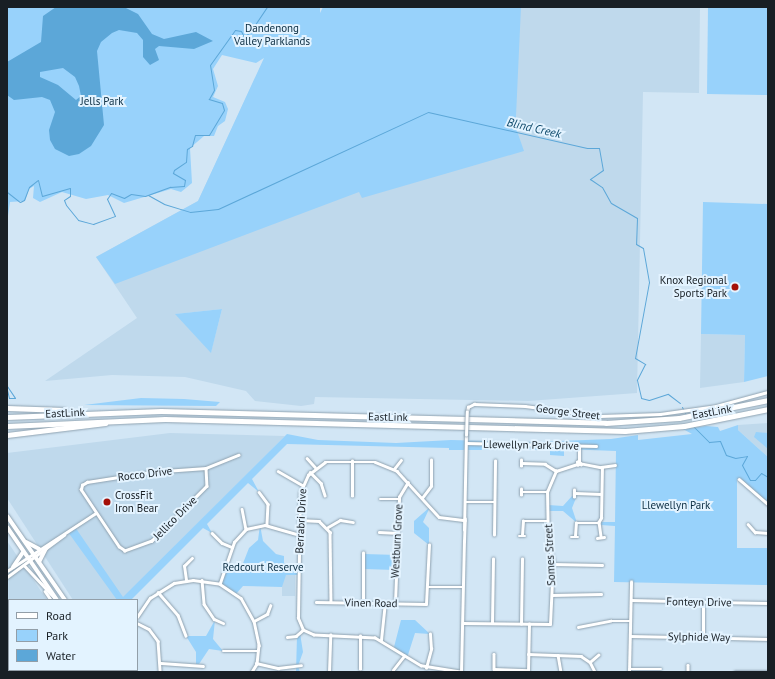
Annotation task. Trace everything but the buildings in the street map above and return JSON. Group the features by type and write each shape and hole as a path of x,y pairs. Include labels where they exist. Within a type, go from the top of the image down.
{"highway":[{"name":"EastLink","path":"7,417 161,411 590,423 679,418 768,400"},
{"path":"7,408 161,411"},
{"name":"EastLink","path":"7,426 122,420 593,431 684,426 768,409"},
{"path":"7,435 122,420"}],"main road":[{"path":"7,516 64,599"},
{"path":"7,528 56,599"},
{"path":"24,541 39,549"},
{"path":"39,562 46,548"},
{"path":"13,567 24,552"}],"street":[{"name":"George Street","path":"462,672 464,559 463,520 465,509 468,407 474,404 525,406 600,416 675,413 694,410 768,392"},
{"name":"Llewellyn Park Drive","path":"466,443 596,446"},
{"path":"579,446 579,463"},
{"name":"Rocco Drive","path":"96,513 81,491 84,483 149,472 206,468 239,455"},
{"path":"307,458 316,467"},
{"path":"394,469 401,460"},
{"path":"422,498 431,486 432,460"},
{"name":"Berrabri Drive","path":"303,630 298,618 299,520 302,485 310,472 316,467 331,461 375,462 394,469 408,482 439,517 463,520"},
{"path":"352,461 352,496"},
{"path":"494,535 495,461"},
{"path":"522,463 546,464 556,471 579,463 601,467 615,465"},
{"path":"597,538 602,537 599,522 601,467"},
{"name":"Jellico Drive","path":"96,513 124,551 148,544 207,486 206,468"},
{"path":"278,471 302,485"},
{"name":"Somes Street","path":"463,623 550,624 553,564 548,543 547,492 556,471"},
{"path":"310,472 321,483 325,495"},
{"path":"739,479 768,504"},
{"name":"Westburn Grove","path":"395,603 399,500 408,482"},
{"path":"574,490 575,495 601,494"},
{"path":"259,492 268,504 267,525"},
{"path":"521,492 547,492"},
{"path":"380,499 399,500"},
{"path":"465,502 494,502"},
{"path":"242,509 246,529"},
{"path":"34,555 39,549 96,513"},
{"path":"299,520 318,521 328,527 332,539 331,602"},
{"path":"328,527 339,520 353,522"},
{"path":"522,536 523,521 548,521"},
{"path":"571,537 576,536 576,523 599,522"},
{"path":"748,524 754,532 768,533"},
{"path":"220,584 232,547 246,529 267,525 299,535"},
{"path":"7,571 46,548 67,532"},
{"path":"379,532 398,533"},
{"path":"212,533 222,543 232,547"},
{"path":"429,545 427,586 463,587"},
{"path":"363,553 363,602"},
{"path":"186,580 184,566 192,558"},
{"path":"7,577 24,566 29,559"},
{"path":"492,623 493,559"},
{"path":"521,624 522,559"},
{"path":"553,564 602,565"},
{"path":"24,566 29,568 45,590 56,599"},
{"path":"39,574 39,583"},
{"path":"138,616 158,592 186,580 202,580 220,584 241,598 254,621 258,653 256,663 251,672"},
{"path":"202,580 204,604 214,619 224,623"},
{"path":"631,582 629,670 661,669"},
{"name":"Vinen Road","path":"316,602 426,604 427,586"},
{"path":"45,590 50,599"},
{"path":"158,592 178,615 186,636"},
{"path":"552,595 601,594"},
{"name":"Fonteyn Drive","path":"631,600 768,603"},
{"path":"703,602 703,637"},
{"path":"381,640 385,603"},
{"path":"254,621 267,614 270,606"},
{"path":"578,627 610,621 630,621"},
{"path":"138,624 149,629 157,639 161,663 160,672"},
{"path":"494,654 494,669 528,671 528,624"},
{"path":"287,637 296,636 303,630 311,635 360,636 381,640 404,656 431,671 462,672"},
{"path":"426,668 431,647 430,634"},
{"path":"329,672 330,636"},
{"path":"360,636 360,669"},
{"name":"Sylphide Way","path":"630,636 768,639"},
{"path":"223,652 258,653"},
{"path":"528,654 579,656 590,662 595,672"},
{"path":"558,655 561,672"},
{"path":"590,662 598,655"},
{"path":"393,670 404,656"},
{"path":"161,663 203,666"},
{"path":"256,663 280,668 301,665"},
{"path":"688,665 688,672"},
{"path":"735,672 768,672"}],"shaded area":[{"path":"411,7 700,7 699,93 643,92 637,393 528,401 315,397 314,404 301,406 255,401 246,391 185,377 112,375 45,381 137,318 96,257 198,201 265,57","holes":["222,309 211,352 176,314"]},
{"path":"701,334 745,335 744,382 700,388"},
{"path":"768,423 768,457 738,430 738,425"},
{"path":"170,433 285,436 122,599 72,599 7,498 7,453"},
{"path":"7,541 46,599 8,599 8,671 78,672 7,672"},
{"path":"286,575 295,575 295,596 282,596 282,577"}],"green space":[{"path":"7,7 320,7 320,13 323,7 521,7 516,116 517,131 524,151 362,198 359,192 115,284 96,257 198,201 264,58 256,63 222,55 213,69 218,86 213,97 225,102 228,109 225,121 218,126 214,136 204,136 190,148 192,183 181,192 171,189 124,203 108,195 86,199 62,192 40,202 33,198 34,186 29,189 25,201 10,202 8,216"},
{"path":"708,7 768,7 768,95 707,94"},
{"name":"Knox Regional Sports Park","path":"703,202 768,204 768,376 744,382 745,335 701,334"},
{"path":"222,309 211,353 175,314"},
{"path":"141,398 220,402 216,406 84,405"},
{"name":"Llewellyn Park","path":"738,425 738,430 768,457 768,504 737,479 737,548 768,548 768,585 614,582 615,526 601,525 599,522 615,522 616,451 564,449 564,456 550,455 550,450 449,450 449,448 287,444 252,479 259,492 248,483 207,524 212,533 203,528 132,599 116,599 68,532 75,527 123,597 287,434 318,440 396,443 451,440 534,442 611,439 638,435 638,440 692,434 683,429 706,426 718,427 720,431"},
{"path":"756,432 768,433 768,449 754,437"},
{"path":"572,496 576,498 572,508 577,523 563,511 548,511 548,505 563,506"},
{"path":"430,507 423,522 429,528 429,545 414,533 414,521"},
{"name":"Redcourt Reserve","path":"260,525 263,541 276,554 284,556 284,563 299,566 299,575 286,575 282,587 243,586 236,594 220,584 225,567 240,571 249,548 258,540"},
{"path":"364,554 398,555 395,570 364,569"},
{"path":"215,620 213,639 223,651 209,649 199,664 196,664 196,652 186,636 206,636"},
{"path":"401,620 415,620 430,634 415,633 407,658 394,647"},
{"path":"300,633 303,652 298,666 300,672 296,672 297,636"}],"water":[{"path":"56,7 124,7 138,14 152,34 164,39 196,32 213,41 194,49 159,46 155,49 159,60 150,65 143,57 143,40 137,33 119,30 112,33 101,42 97,51 104,125 91,146 79,154 69,156 55,149 50,140 49,130 55,112 50,100 42,97 14,100 7,95 7,62 41,42 43,16","holes":["63,68 75,77 81,96 76,100 58,85 40,77 40,72"]}],"waterway":[{"path":"7,192 20,202 24,200 29,187 38,180 42,196 70,188 70,196 64,200 66,205 78,220 93,224 115,216 107,199 111,193 124,198 131,194 145,196 170,187 184,186 185,180 173,173 174,170 186,162 187,149 192,146 195,135 209,135 224,110 222,103 209,99 214,90 210,65 235,30 241,31 244,37 250,32 267,7"},
{"name":"Blind Creek","path":"148,195 164,204 190,212 218,209 428,112 587,148 599,148 603,170 590,179 602,187 611,203 637,218 636,244 643,248 649,282 635,358 645,364 637,380 641,398 649,400 668,394 680,403"},
{"path":"7,386 15,398 9,398 7,390"},
{"name":"Blind Creek","path":"682,407 686,415"},
{"name":"Blind Creek","path":"693,426 709,442 720,441 726,455 735,458 747,456 742,465 750,480 755,480 761,473 768,477"}],"place":[{"name":"Knox Regional Sports Park","path":"735,287"},
{"name":"CrossFit Iron Bear","path":"107,502"}],"park label":[{"name":"Dandenong Valley Parklands","path":"272,35"},
{"name":"Jells Park","path":"102,101"}]}
